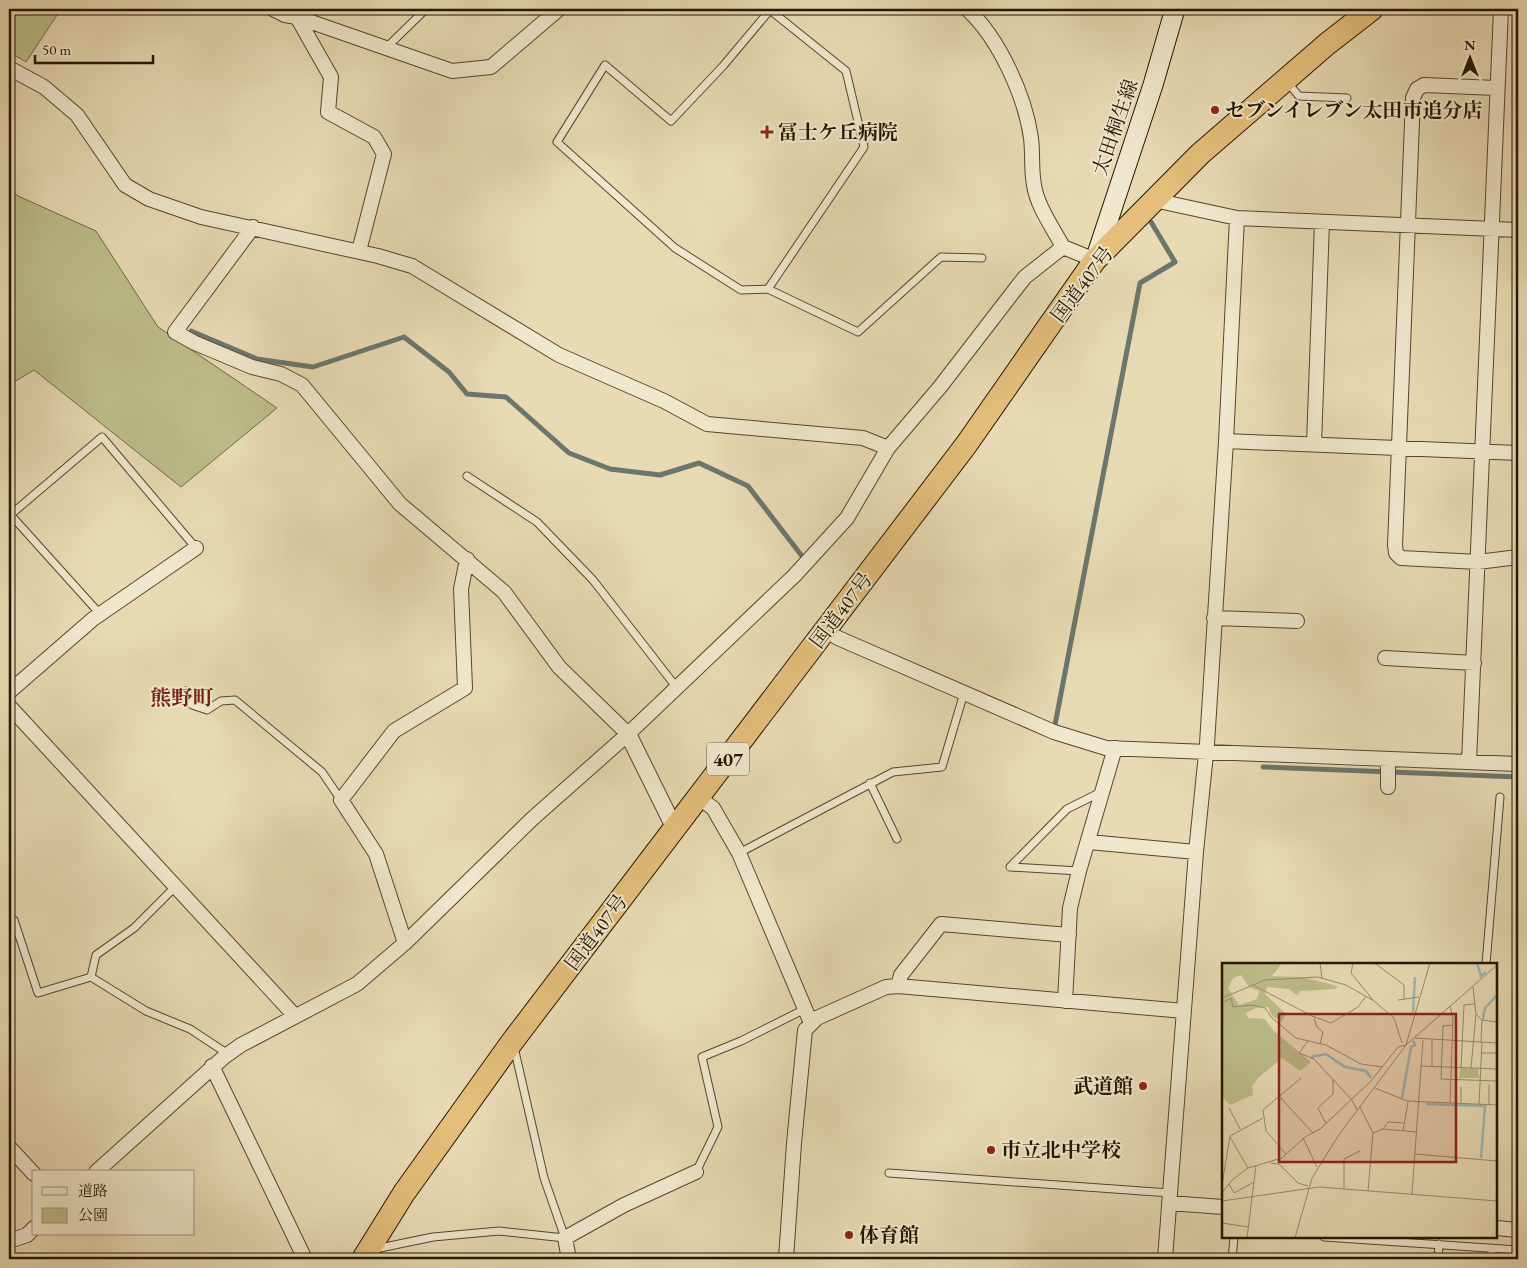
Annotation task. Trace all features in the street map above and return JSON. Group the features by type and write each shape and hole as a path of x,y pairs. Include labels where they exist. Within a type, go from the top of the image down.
{"highway":[{"name":"国道407号","path":"365,1255 409,1186 512,1042 966,445 1095,260 1200,154 1285,80 1372,9"}],"main road":[{"name":"太田桐生線","path":"1095,260 1153,84 1175,9"}],"street":[{"path":"273,9 285,15 297,17 452,71 491,67 559,9"},
{"path":"967,9 988,31 1006,63 1024,111 1031,138 1034,186 1048,219 1063,247 1095,260"},
{"path":"1470,762 1496,88 1501,36 1501,9"},
{"path":"297,17 331,77 328,112 374,137 384,154 359,251"},
{"path":"9,68 44,87 77,115 124,185 149,199 201,217 359,251 412,266 559,355 664,401 707,424 863,438 888,448"},
{"path":"1496,88 1424,85 1417,89 1413,98 1396,553 1401,558 1478,562 1518,557"},
{"path":"1158,196 1163,202 1237,218 1518,230"},
{"path":"1165,1259 1196,852 1206,753 1226,441 1237,218"},
{"path":"1314,444 1322,222"},
{"path":"253,227 175,332 252,368 281,374 302,384 400,504 504,592 560,667 628,734 675,829"},
{"path":"98,1170 212,1066 228,1054 357,984 405,943 526,824 677,688 794,576 847,518 888,448 940,387 1025,277 1063,247"},
{"path":"1226,441 1518,452"},
{"path":"9,692 100,614 196,548"},
{"path":"405,943 376,854 341,800 394,731 465,688 461,589 467,559"},
{"path":"1214,618 1297,621"},
{"path":"825,630 838,638 1054,732 1106,748 1518,764"},
{"path":"1385,658 1474,663"},
{"path":"9,706 295,1016"},
{"path":"1066,1001 1070,908 1115,748"},
{"path":"1388,759 1388,787"},
{"path":"699,798 713,808 739,853 811,1023"},
{"path":"1089,842 1196,852"},
{"path":"898,986 901,975 941,924 1069,935"},
{"path":"786,1259 794,1143 806,1030 817,1018 886,987 898,986 1184,1011"},
{"path":"212,1066 305,1259"},
{"path":"9,1147 32,1172"},
{"path":"570,1259 565,1238 624,1205 696,1172"},
{"path":"1169,1198 1222,1207"},
{"path":"1497,1228 1518,1230"},
{"path":"9,1241 26,1235 32,1230"}],"lane":[{"path":"386,48 426,9"},
{"path":"768,289 864,147 846,71 770,9 722,66 671,121 605,65 556,142 686,256 741,290 768,289 858,332 941,257 982,258"},
{"path":"1285,80 1299,96 1347,98"},
{"path":"100,614 9,515 102,437 196,548"},
{"path":"467,476 537,522 593,580 677,688"},
{"path":"186,690 192,705 207,710 221,701 235,700 322,772 341,800"},
{"path":"739,853 894,772 942,766 964,693"},
{"path":"870,783 897,839"},
{"path":"1079,871 1010,867 1067,809 1104,791"},
{"path":"1486,963 1500,798"},
{"path":"91,977 96,955 134,928 176,886"},
{"path":"14,920 38,993 91,977 146,1011 190,1029 228,1054"},
{"path":"696,1172 718,1127 702,1057 741,1041 805,1009"},
{"path":"365,1255 433,1237 499,1231 565,1238 544,1178 512,1042"},
{"path":"889,1173 1169,1198"},
{"path":"1232,1259 1234,1238"},
{"path":"1340,1238 1518,1250"},
{"path":"1438,1259 1439,1244"},
{"path":"1491,1259 1492,1248"},
{"path":"142,1259 217,1259"}],"green space":[{"path":"9,9 61,9 26,62 9,52"},
{"path":"9,188 18,196 96,231 158,327 277,408 181,487 34,370 9,385"}],"waterway":[{"path":"1054,730 1140,283 1175,262 1151,222"},
{"path":"191,331 257,359 313,367 404,337 449,372 467,394 506,397 569,453 610,469 660,475 699,463 748,486 805,560"},
{"path":"1263,767 1518,777"}],"place":[{"name":"セブンイレブン太田市追分店","path":"1215,110"},
{"name":"冨士ケ丘病院","path":"767,132"},
{"name":"武道館","path":"1143,1086"},
{"name":"市立北中学校","path":"991,1150"},
{"name":"体育館","path":"849,1235"}],"district":[{"name":"熊野町","path":"182,697"}]}
